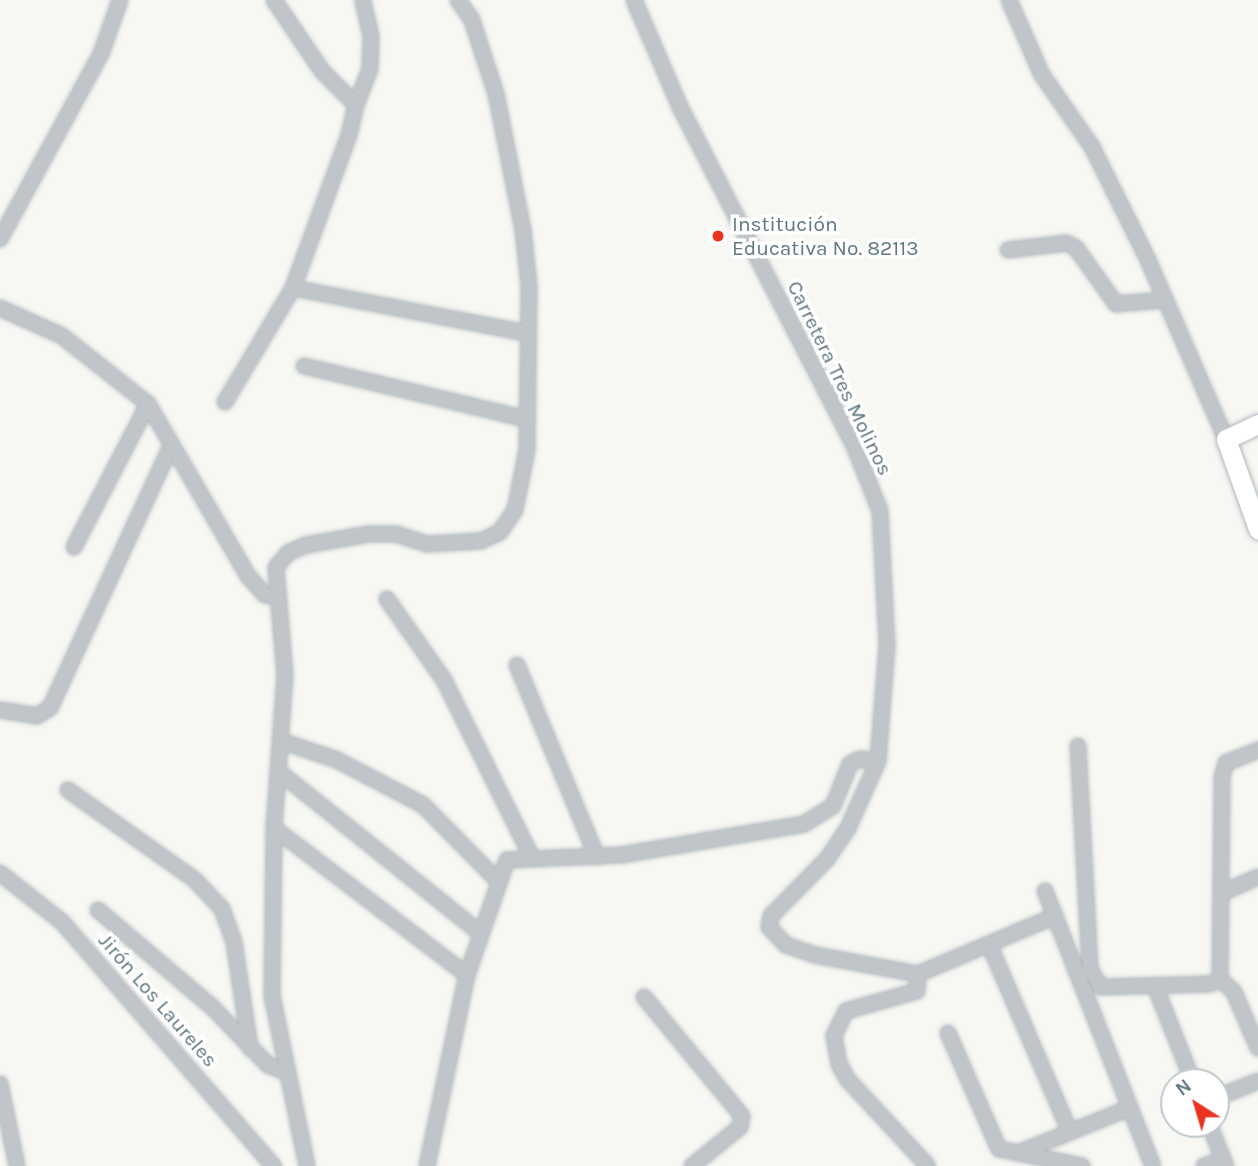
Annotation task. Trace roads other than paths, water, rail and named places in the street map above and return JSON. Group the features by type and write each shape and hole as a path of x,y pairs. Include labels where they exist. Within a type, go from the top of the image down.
{"street":[{"path":"0,239 101,54 120,0"},
{"path":"274,0 322,71 356,105"},
{"path":"225,402 293,288 349,135 356,105 370,68 371,36 363,0"},
{"path":"307,1166 284,1071 272,996 274,828 285,675 275,597 276,567 288,553 306,545 369,534 455,546 500,532 515,510 523,478 528,286 523,230 502,121 484,53 458,0"},
{"name":"Carretera Tres Molinos","path":"634,0 680,107 853,443 880,511 887,645 878,761 848,828 828,858 772,916 769,927 786,944 815,955 918,974"},
{"path":"1009,0 1052,94 1091,147 1164,300 1226,439 1258,529"},
{"path":"1008,250 1067,243 1076,248 1116,304 1164,300"},
{"path":"293,288 526,333"},
{"path":"0,307 69,340 148,404 255,587 275,597"},
{"path":"304,366 526,419"},
{"path":"74,547 148,404"},
{"path":"1226,439 1258,424"},
{"path":"0,710 37,716 50,708 171,446"},
{"path":"387,599 444,680 531,856"},
{"path":"517,665 597,857"},
{"path":"281,741 337,760 423,805 496,879"},
{"path":"1078,746 1090,969 1101,987 1210,984 1220,979"},
{"path":"1258,750 1226,764 1222,777 1220,979 1234,992 1258,1048"},
{"path":"427,1166 467,975 496,879 507,860 531,856 597,857 804,824 833,806 855,760 878,761"},
{"path":"278,771 480,933"},
{"path":"68,790 195,880 222,909 234,942 250,1048"},
{"path":"274,828 467,975"},
{"name":"Jirón Los Laureles","path":"0,873 62,922 273,1166"},
{"path":"1222,893 1256,883"},
{"path":"1045,891 1153,1166"},
{"path":"98,910 214,1008 268,1065 284,1071"},
{"path":"928,1166 848,1080 839,1064 834,1036 846,1011 917,991 918,974 1055,916"},
{"path":"989,944 1070,1132"},
{"path":"1155,986 1187,1068"},
{"path":"644,997 742,1116 740,1127 692,1166"},
{"path":"948,1033 999,1150 1082,1166"},
{"path":"1230,1092 1258,1081"},
{"path":"0,1084 17,1166"},
{"path":"1017,1153 1130,1108"},
{"path":"1205,1166 1224,1163 1214,1138"}],"place":[{"name":"Institución Educativa No. 82113","path":"718,236"}]}
